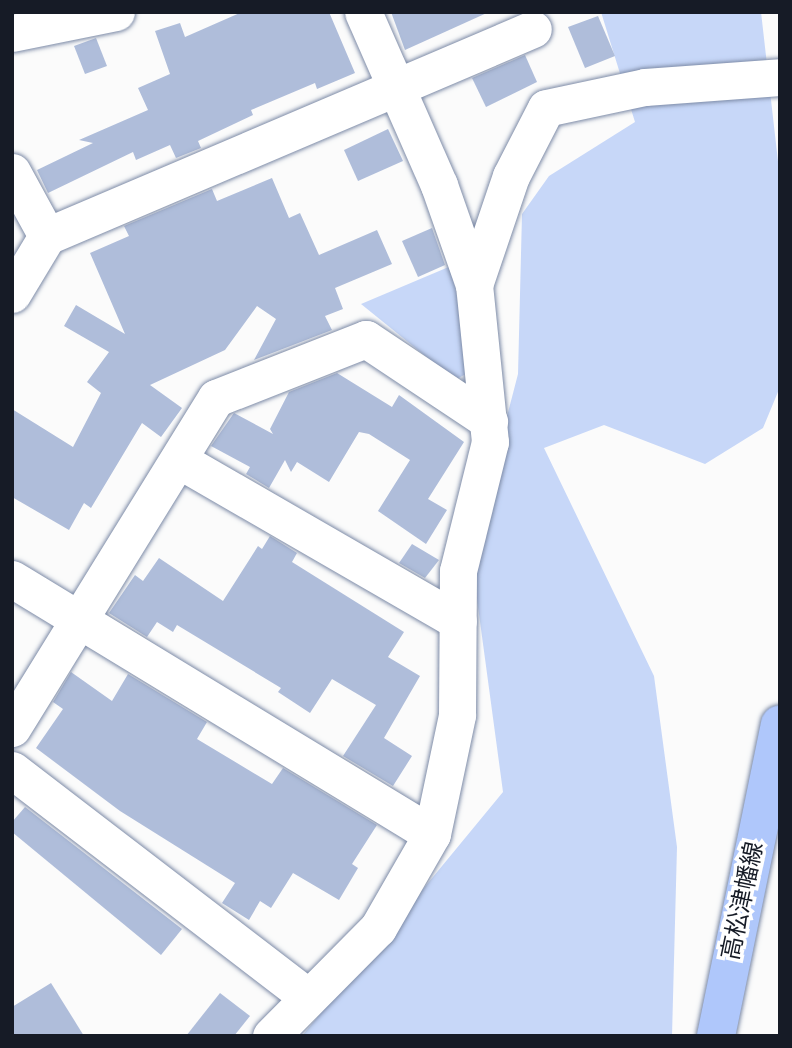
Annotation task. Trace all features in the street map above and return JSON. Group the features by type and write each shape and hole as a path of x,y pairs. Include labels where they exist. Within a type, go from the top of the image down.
{"main road":[{"name":"高松津幡線","path":"716,1036 780,725"}],"street":[{"path":"12,33 116,12"},
{"path":"271,1036 307,996 379,928 432,834 457,715 458,571 490,442 474,285 439,185 363,12"},
{"path":"12,294 47,236 396,90 533,29"},
{"path":"474,285 511,176 546,108 645,87 762,78"},
{"path":"12,172 47,236"},
{"path":"12,728 82,622 216,398 366,339 489,421"},
{"path":"179,460 458,621"},
{"path":"12,579 432,834"},
{"path":"12,770 307,996"}],"shaded area":[{"path":"601,12 761,12 780,179 780,387 763,428 705,464 604,425 544,448 654,676 677,847 672,1036 302,1036 503,792 471,555 518,374 522,214 549,176 635,122"},
{"path":"451,266 471,371 455,380 361,304"}],"building":[{"path":"242,12 329,12 355,73 317,89 315,83 251,110 253,115 198,141 201,148 176,158 170,145 136,160 133,152 48,193 37,170 93,143 79,140 148,110 138,88 170,74 155,31 180,23 185,37"},
{"path":"391,12 489,12 405,50"},
{"path":"598,16 615,56 585,68 568,27"},
{"path":"96,38 107,66 85,74 74,46"},
{"path":"525,55 537,82 486,107 472,78"},
{"path":"388,129 403,161 358,181 344,150"},
{"path":"272,178 289,218 300,213 319,255 377,230 392,264 335,288 343,309 325,316 332,330 254,360 276,319 257,306 225,350 150,385 182,408 161,437 142,423 91,508 84,503 69,530 12,497 12,409 73,447 101,393 87,382 109,352 64,326 76,305 125,334 90,253 129,236 124,226 212,189 217,201"},
{"path":"432,228 445,265 418,277 402,241"},
{"path":"337,373 392,407 399,395 464,442 428,499 447,510 426,544 378,511 410,460 369,434 359,432 329,482 297,462 291,472 285,460 269,488 246,474 250,467 211,446 234,413 273,434 270,429 289,392"},
{"path":"270,536 297,553 292,562 404,632 388,657 420,676 384,738 412,756 393,786 343,756 376,705 332,679 310,713 278,692 281,688 177,625 173,632 157,622 147,637 109,613 135,575 143,581 159,558 223,601 258,546 262,549"},
{"path":"412,544 439,560 425,578 399,563"},
{"path":"71,672 112,701 128,674 207,722 197,739 272,784 283,768 377,825 352,864 358,868 339,900 293,873 271,908 260,901 249,920 222,903 235,883 120,811 36,748 63,709 53,702"},
{"path":"25,807 182,929 161,955 12,832 12,822"},
{"path":"51,983 84,1036 12,1036 12,1007"},
{"path":"220,993 250,1016 234,1036 186,1036"}]}
